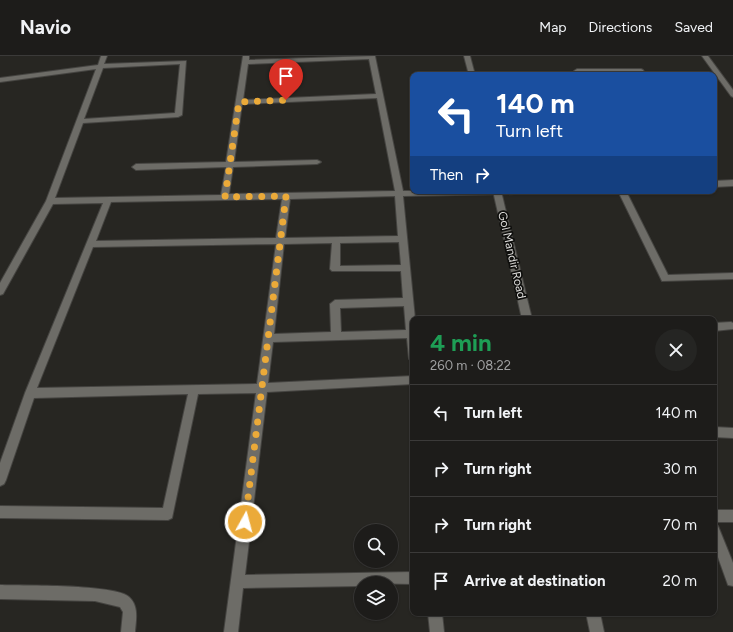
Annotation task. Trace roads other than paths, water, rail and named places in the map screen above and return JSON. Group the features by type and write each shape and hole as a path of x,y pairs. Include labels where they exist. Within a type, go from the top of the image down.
{"street":[{"path":"0,289 50,201 102,66 104,56"},
{"path":"468,56 471,72"},
{"path":"705,56 716,72"},
{"path":"225,197 245,59 372,57 399,194 410,323"},
{"path":"0,80 102,66 184,62 178,115 80,121"},
{"path":"578,72 577,70 642,72"},
{"path":"717,73 733,95"},
{"path":"239,102 379,96"},
{"path":"136,167 225,165 230,163 317,162"},
{"path":"717,184 733,183"},
{"path":"50,201 410,194"},
{"name":"Gol Mandir Road","path":"499,194 526,316"},
{"path":"623,194 664,279 733,276"},
{"path":"232,632 286,196"},
{"path":"0,480 30,393 108,200"},
{"path":"91,244 403,239"},
{"path":"336,240 335,269 405,268"},
{"path":"336,336 335,304 408,302"},
{"path":"717,327 732,327"},
{"path":"268,338 410,334"},
{"path":"30,393 262,388 410,380"},
{"path":"0,512 168,514 194,390"},
{"path":"717,432 733,433"},
{"path":"717,516 733,516"},
{"path":"717,538 733,580"},
{"path":"238,582 410,578"},
{"path":"0,592 95,594 124,601 130,610 128,632"},
{"path":"435,616 437,632"},
{"path":"594,616 597,632"}]}
